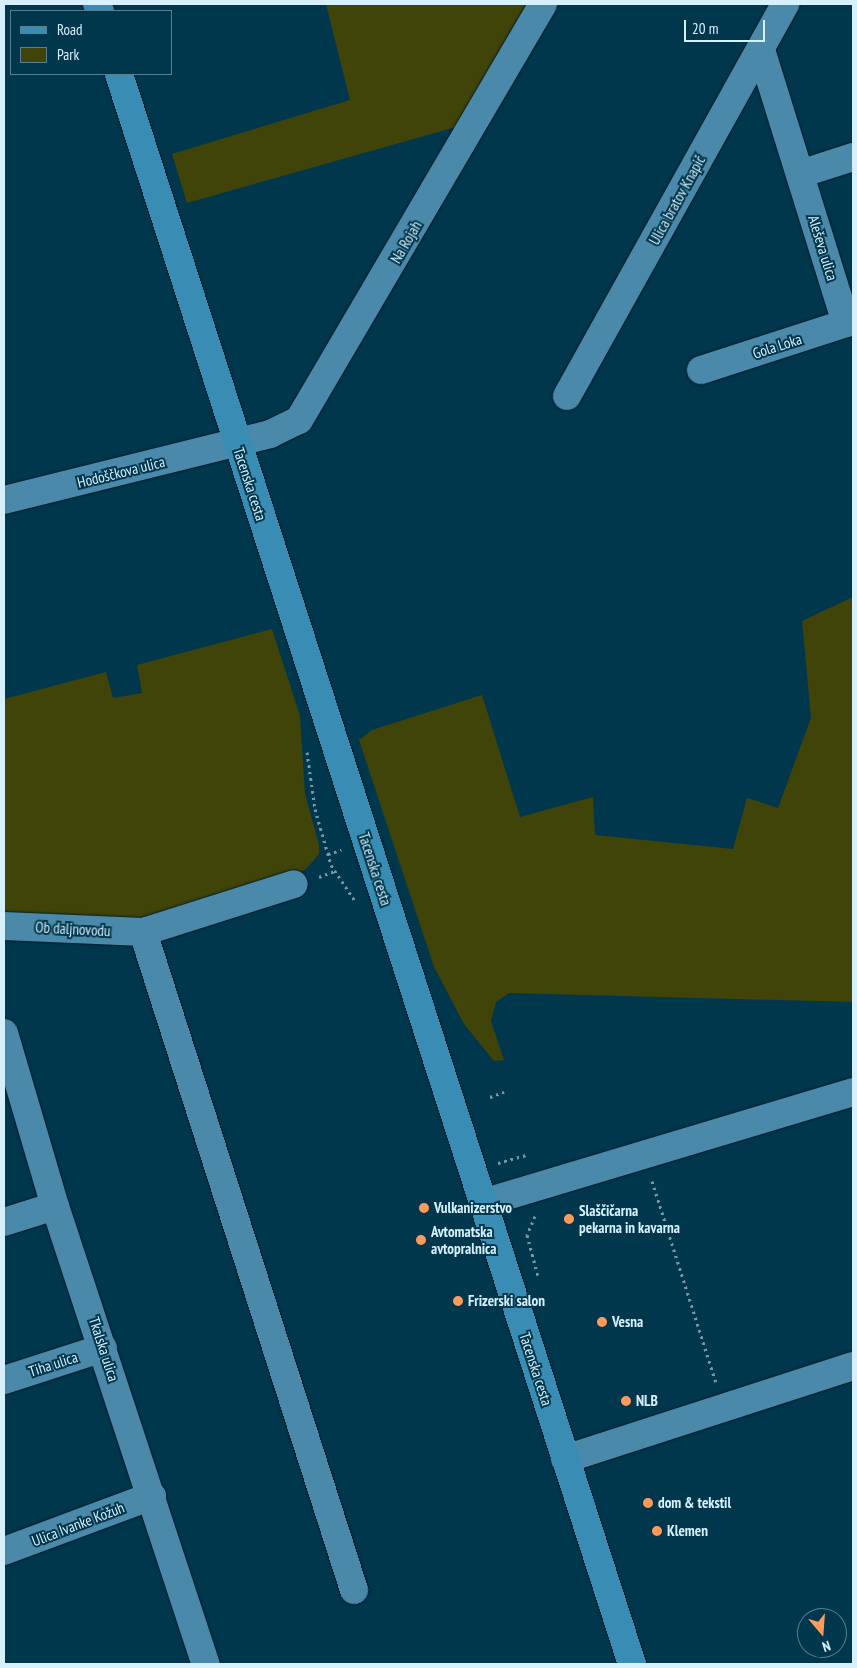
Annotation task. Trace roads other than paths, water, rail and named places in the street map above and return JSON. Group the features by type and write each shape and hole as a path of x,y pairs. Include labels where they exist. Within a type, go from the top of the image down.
{"main road":[{"name":"Tacenska cesta","path":"119,75 631,1664"}],"street":[{"name":"Na Rojah","path":"237,443 280,431 308,411 543,4"},
{"name":"Ulica bratov Knapič","path":"567,396 785,4"},
{"name":"Aleševa ulica","path":"761,50 850,322"},
{"path":"800,174 853,157"},
{"name":"Gola Loka","path":"701,370 850,322"},
{"name":"Hodoščkova ulica","path":"4,500 237,443"},
{"path":"294,884 143,932 354,1590"},
{"name":"Ob daljnovodu","path":"4,926 143,932"},
{"name":"Tkalska ulica","path":"5,1041 56,1206 206,1664"},
{"path":"483,1203 644,1157 853,1092"},
{"path":"4,1222 56,1206"},
{"name":"Tiha ulica","path":"4,1380 103,1348"},
{"path":"565,1459 853,1366"},
{"name":"Ulica Ivanke Kožuh","path":"4,1551 152,1496"}],"place":[{"name":"Vulkanizerstvo","path":"424,1208"},
{"name":"Slaščičarna pekarna in kavarna","path":"569,1219"},
{"name":"Avtomatska avtopralnica","path":"421,1240"},
{"name":"Frizerski salon","path":"458,1301"},
{"name":"Vesna","path":"602,1322"},
{"name":"NLB","path":"626,1401"},
{"name":"dom & tekstil","path":"648,1503"},
{"name":"Klemen","path":"657,1531"}]}
